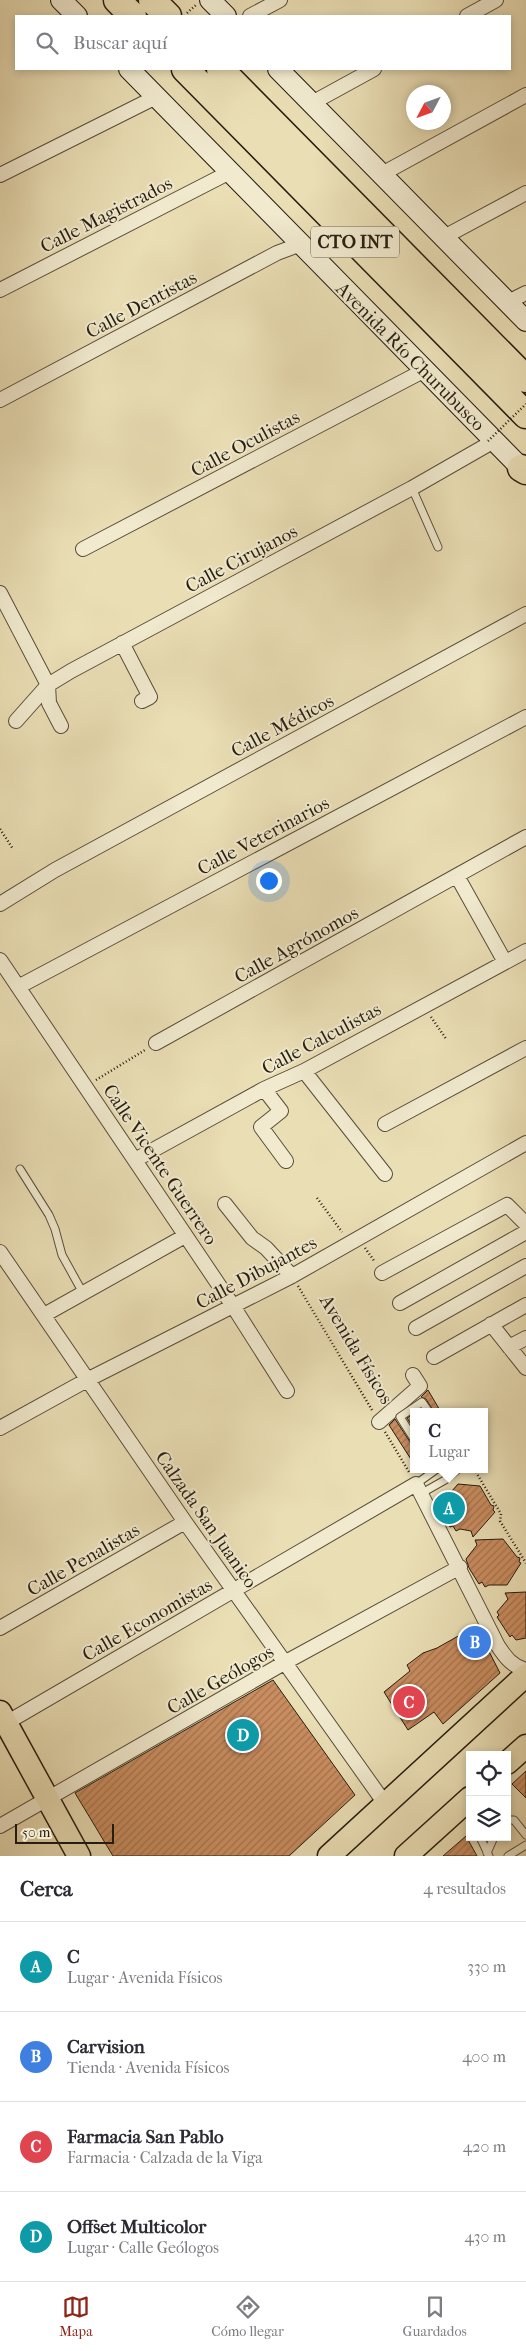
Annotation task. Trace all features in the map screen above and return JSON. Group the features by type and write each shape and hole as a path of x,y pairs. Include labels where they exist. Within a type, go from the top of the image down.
{"highway":[{"path":"117,0 132,15"},
{"path":"152,0 167,15"},
{"name":"CTO INT","path":"186,70 526,415"},
{"name":"CTO INT","path":"221,70 526,379"}],"main road":[{"path":"61,0 76,15"},
{"path":"210,0 225,15"},
{"name":"Avenida Río Churubusco","path":"130,70 425,370 491,441 524,471"},
{"name":"CTO INT","path":"279,70 526,320"},
{"path":"329,1856 526,1675"},
{"path":"2,1721 79,1856"},
{"path":"511,1759 526,1746"},
{"path":"406,1856 466,1805"}],"street":[{"path":"252,15 280,0"},
{"path":"469,15 496,0"},
{"path":"312,104 372,70"},
{"path":"382,174 526,95"},
{"path":"0,175 156,97"},
{"name":"Calle Magistrados","path":"0,290 230,172"},
{"path":"444,238 526,193"},
{"name":"Calle Dentistas","path":"0,400 276,252 301,244"},
{"path":"508,302 526,292"},
{"name":"Calle Oculistas","path":"83,549 425,370"},
{"name":"Calle Cirujanos","path":"16,721 48,685 122,643 412,488 491,441"},
{"path":"0,593 48,685 49,703 62,726"},
{"name":"Calle Médicos","path":"0,904 55,870 526,614"},
{"path":"122,643 150,697 142,701"},
{"name":"Calle Veterinarios","path":"18,986 526,718"},
{"name":"Calle Agrónomos","path":"156,1044 526,838"},
{"path":"457,876 505,962"},
{"name":"Calle Calculistas","path":"135,1160 264,1089 304,1071 526,951"},
{"name":"Calle Vicente Guerrero","path":"0,960 233,1306 287,1391"},
{"path":"385,1124 526,1048"},
{"path":"304,1071 385,1174"},
{"path":"264,1089 281,1111 261,1127 286,1161"},
{"name":"Calle Dibujantes","path":"0,1428 87,1380 292,1276 526,1143"},
{"path":"225,1204 252,1238 266,1248 292,1276"},
{"path":"382,1273 507,1206 526,1224"},
{"path":"400,1303 526,1232"},
{"path":"44,1314 185,1236"},
{"name":"Calzada San Juanico","path":"0,1252 185,1522 386,1805"},
{"path":"416,1328 526,1266"},
{"path":"434,1357 526,1305"},
{"path":"492,1324 526,1368"},
{"path":"509,1347 526,1338"},
{"path":"379,1422 420,1386 414,1375"},
{"path":"419,1488 460,1566 498,1646 508,1660 517,1668 526,1670"},
{"name":"Calle Economistas","path":"2,1721 419,1488"},
{"name":"Calle Penalistas","path":"0,1628 185,1522"},
{"name":"Calle Geólogos","path":"0,1826 284,1663 460,1566"}],"lane":[{"path":"412,488 438,547"},
{"path":"20,1169 49,1215 67,1266 83,1293"},
{"path":"413,1408 422,1402 426,1408"},
{"path":"410,1410 400,1417 410,1433"},
{"path":"419,1488 433,1473"},
{"path":"419,1488 445,1480 453,1473"},
{"path":"511,1820 514,1820 526,1835"},
{"path":"482,1841 488,1854"},
{"path":"488,1854 493,1841"},
{"path":"508,1856 526,1845"}],"path":[{"path":"491,441 526,404"},
{"path":"0,829 13,849"},
{"path":"423,1006 447,1040"},
{"path":"86,1086 156,1044"},
{"path":"317,1198 342,1231"},
{"name":"Avenida Físicos","path":"292,1276 419,1488"},
{"path":"476,1473 501,1514 500,1520 526,1564"}],"building":[{"path":"428,1390 439,1408 432,1408 426,1399 421,1397"},
{"path":"395,1419 410,1442 410,1458 389,1425"},
{"path":"458,1484 480,1486 491,1505 494,1506 493,1510 495,1512 473,1537 471,1531 460,1529 456,1531 453,1526 450,1527 439,1506"},
{"path":"503,1539 517,1557 520,1558 519,1562 521,1563 507,1585 489,1585 485,1587 482,1582 479,1584 466,1559 477,1545 475,1540"},
{"path":"526,1592 526,1638 516,1640 512,1635 510,1637 497,1617 499,1615 497,1612 508,1599 505,1593"},
{"path":"476,1626 500,1673 443,1724 434,1712 408,1730 384,1692 410,1671 407,1665 423,1653 437,1648"},
{"path":"273,1680 355,1795 289,1856 113,1856 75,1793"},
{"path":"526,1771 526,1798 512,1784"},
{"path":"466,1836 466,1841 469,1841 477,1856 443,1856"}],"place":[{"name":"C","path":"449,1508"},
{"name":"Carvision","path":"475,1642"},
{"name":"Farmacia San Pablo","path":"409,1702"},
{"name":"Offset Multicolor","path":"243,1735"}]}
